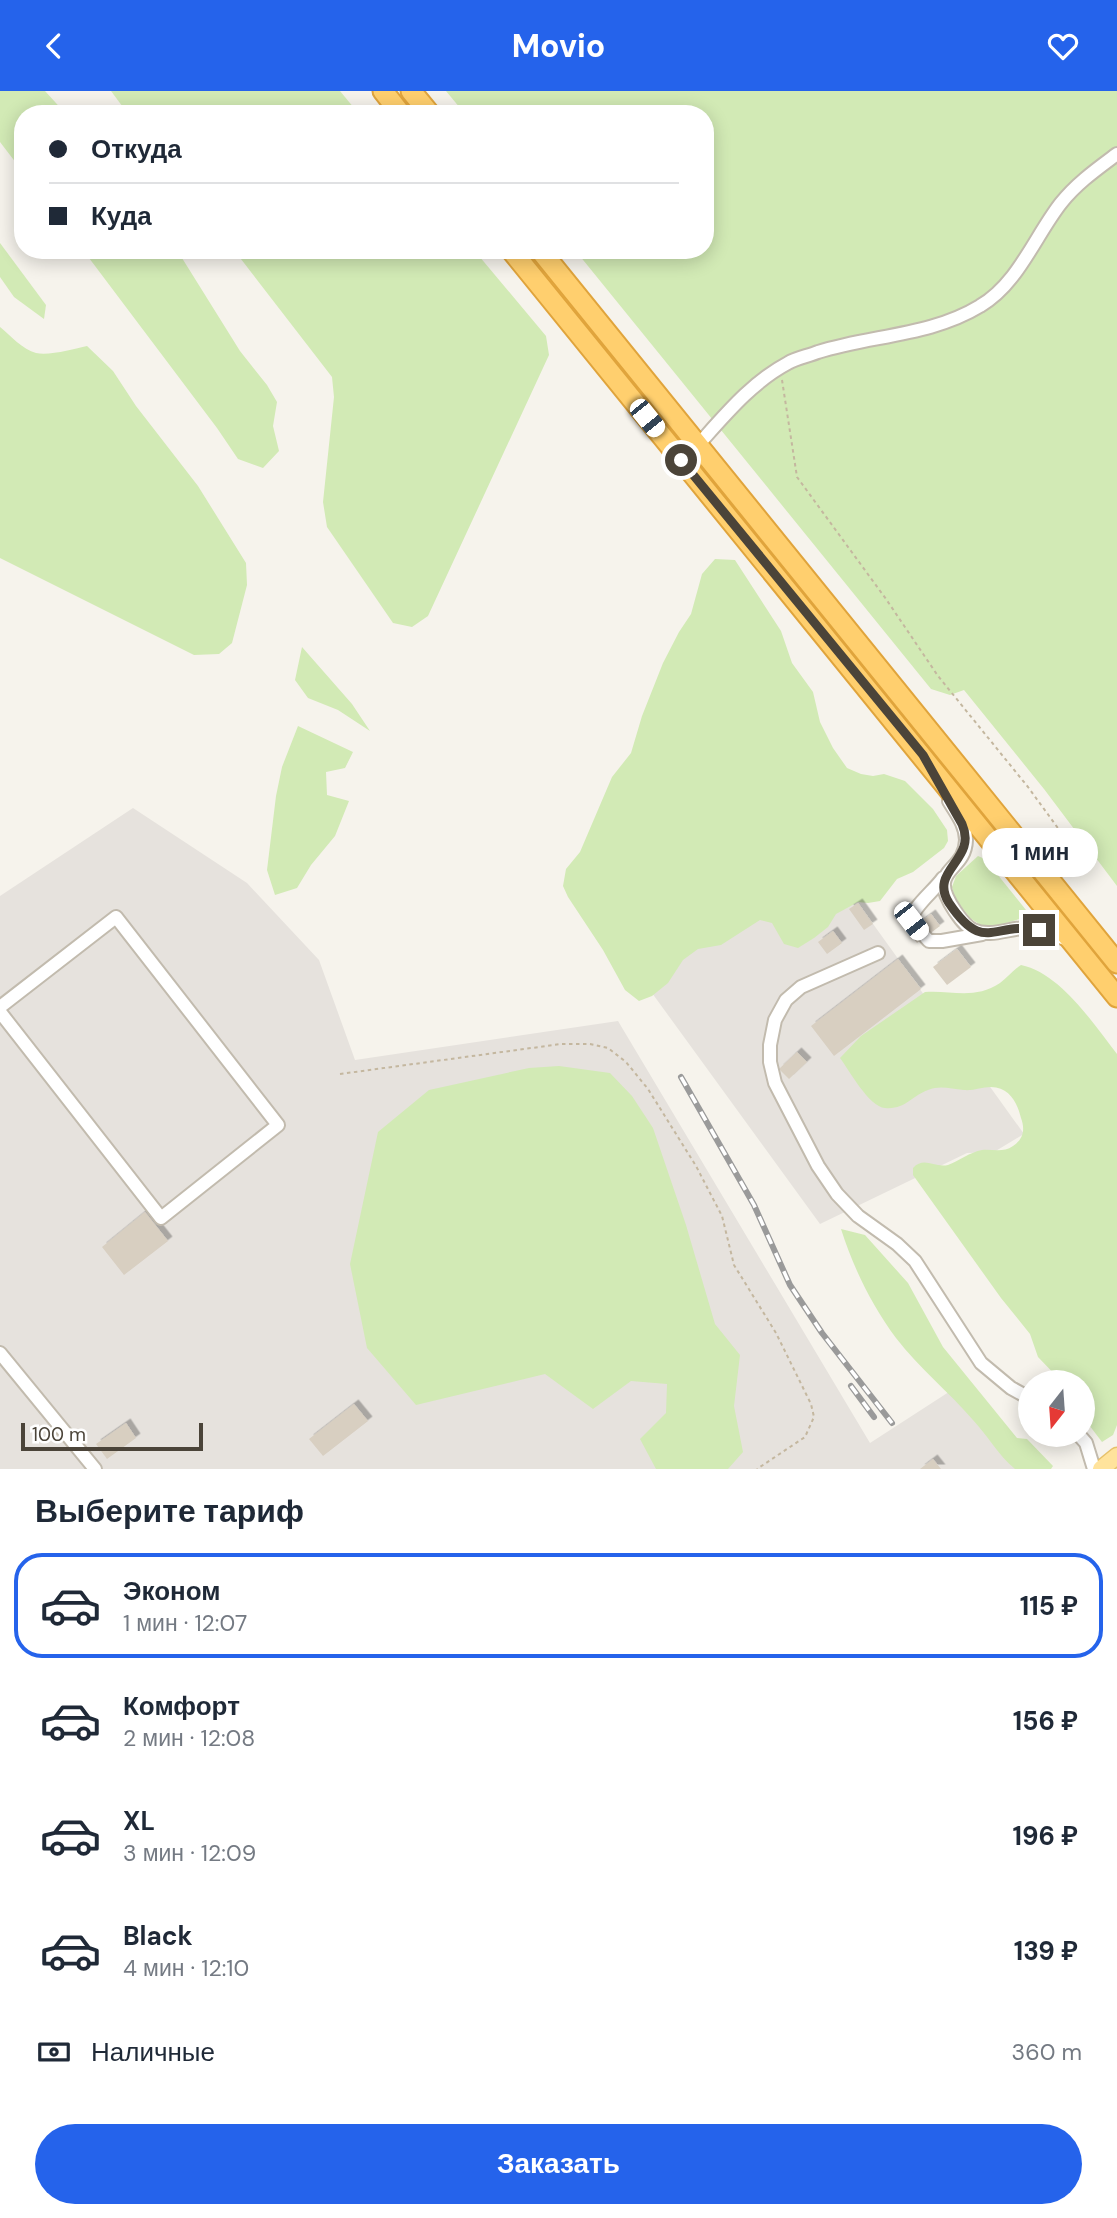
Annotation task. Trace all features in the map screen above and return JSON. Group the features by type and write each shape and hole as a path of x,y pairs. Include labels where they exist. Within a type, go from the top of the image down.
{"highway":[{"path":"383,91 394,105"},
{"path":"411,91 423,105"},
{"path":"518,259 1117,997"},
{"path":"547,259 1117,963"}],"main road":[{"path":"1101,1469 1117,1456"}],"lane":[{"path":"698,445 739,400 789,362 856,341 912,333 981,306 1009,281 1043,228 1076,184 1117,154"},
{"path":"923,755 962,824 966,844 935,890 912,913 911,921 929,941 1028,928 1071,941"},
{"path":"946,875 943,883 945,895 961,920 974,930 988,933"},
{"path":"116,917 278,1125 161,1218 0,1010 116,917"},
{"path":"878,954 801,987 786,1000 775,1020 770,1045 770,1062 775,1083 818,1166 837,1194 858,1216 897,1244 915,1261 981,1363 1018,1391"},
{"path":"0,1353 95,1469"},
{"path":"1087,1447 1094,1469"}],"path":[{"path":"780,368 797,477 938,676 1028,787 1087,868"},
{"path":"340,1074 561,1044 590,1044 608,1048 626,1062 648,1089 696,1166 722,1216 734,1265 776,1333 811,1404 814,1417 805,1437 757,1469"}],"shaded area":[{"path":"133,808 247,883 319,960 355,1060 618,1021 870,1443 955,1388 1019,1469 0,1469 0,896"},
{"path":"830,864 1024,1134 994,1152 967,1153 820,1224 644,982"}],"green space":[{"path":"0,91 45,91 58,105 14,105 14,160 0,142"},
{"path":"111,91 340,91 352,105 121,105"},
{"path":"446,91 1117,91 1117,886 1044,789 964,690 950,695 931,689 582,259 714,259 714,105 458,105"},
{"path":"0,243 46,305 44,319 14,297 0,277"},
{"path":"90,259 183,259 240,351 277,402 273,426 279,451 263,468 238,459"},
{"path":"241,259 482,259 546,336 549,355 428,616 412,627 393,623 327,527 323,502 334,397 332,377"},
{"path":"0,327 22,346 36,353 54,353 87,346 113,371 136,406 198,486 246,563 247,585 232,643 219,654 194,655 0,558"},
{"path":"715,559 735,560 781,631 792,663 813,692 820,722 847,768 861,774 884,774 905,781 933,809 947,830 948,841 944,848 913,872 897,879 880,901 858,902 836,914 828,927 798,948 784,944 772,923 760,920 721,945 698,949 683,960 668,983 652,996 639,1001 625,990 563,886 566,869 580,852 612,777 631,753 663,663 691,614 702,574"},
{"path":"302,647 352,704 370,731 338,710 308,698 295,680"},
{"path":"298,726 353,752 345,768 326,772 327,795 349,801 335,836 311,865 297,888 275,895 267,870 276,796 282,767"},
{"path":"978,856 985,859 1026,910 1023,918 996,926 982,926 970,918 955,898 952,887 956,876"},
{"path":"1021,965 1049,978 1075,1001 1117,1054 1117,1425 1113,1435 1102,1442 1096,1434 1096,1370 1050,1370 1038,1357 1030,1334 913,1175 913,1168 921,1163 948,1165 978,1151 1002,1150 1013,1146 1023,1130 1014,1101 1007,1093 997,1088 937,1088 923,1092 898,1107 885,1108 866,1095 840,1058 861,1036 925,992 972,993 1000,983"},
{"path":"559,1066 610,1073 632,1096 653,1128 686,1225 715,1324 740,1355 734,1406 743,1452 728,1469 656,1469 640,1439 666,1413 667,1384 631,1381 593,1409 545,1374 416,1405 367,1348 350,1264 378,1132 429,1090 529,1068"},
{"path":"841,1229 865,1235 908,1283 943,1347 1018,1438 1018,1447 1035,1447 1053,1466 1051,1469 1015,1469 1003,1458 964,1410 924,1370 887,1326 851,1258"}],"building":[{"path":"858,903 873,924 864,930 849,909"},
{"path":"931,914 940,926 917,943 908,931"},
{"path":"833,931 842,943 827,954 818,942"},
{"path":"957,949 971,967 947,985 933,967"},
{"path":"898,959 921,989 834,1056 811,1026"},
{"path":"797,1052 807,1062 789,1079 779,1069"},
{"path":"145,1212 168,1241 124,1275 102,1247"},
{"path":"354,1404 368,1421 323,1456 309,1439"},
{"path":"126,1423 136,1438 107,1459 96,1444"},
{"path":"933,1459 941,1469 920,1469"}],"railway":[{"path":"681,1077 754,1205 790,1285 822,1333 892,1423"},
{"path":"851,1386 874,1417"}],"route":[{"path":"681,460 923,755 966,834 964,849 943,883 945,895 961,920 978,932 1021,928 1039,930"}]}
